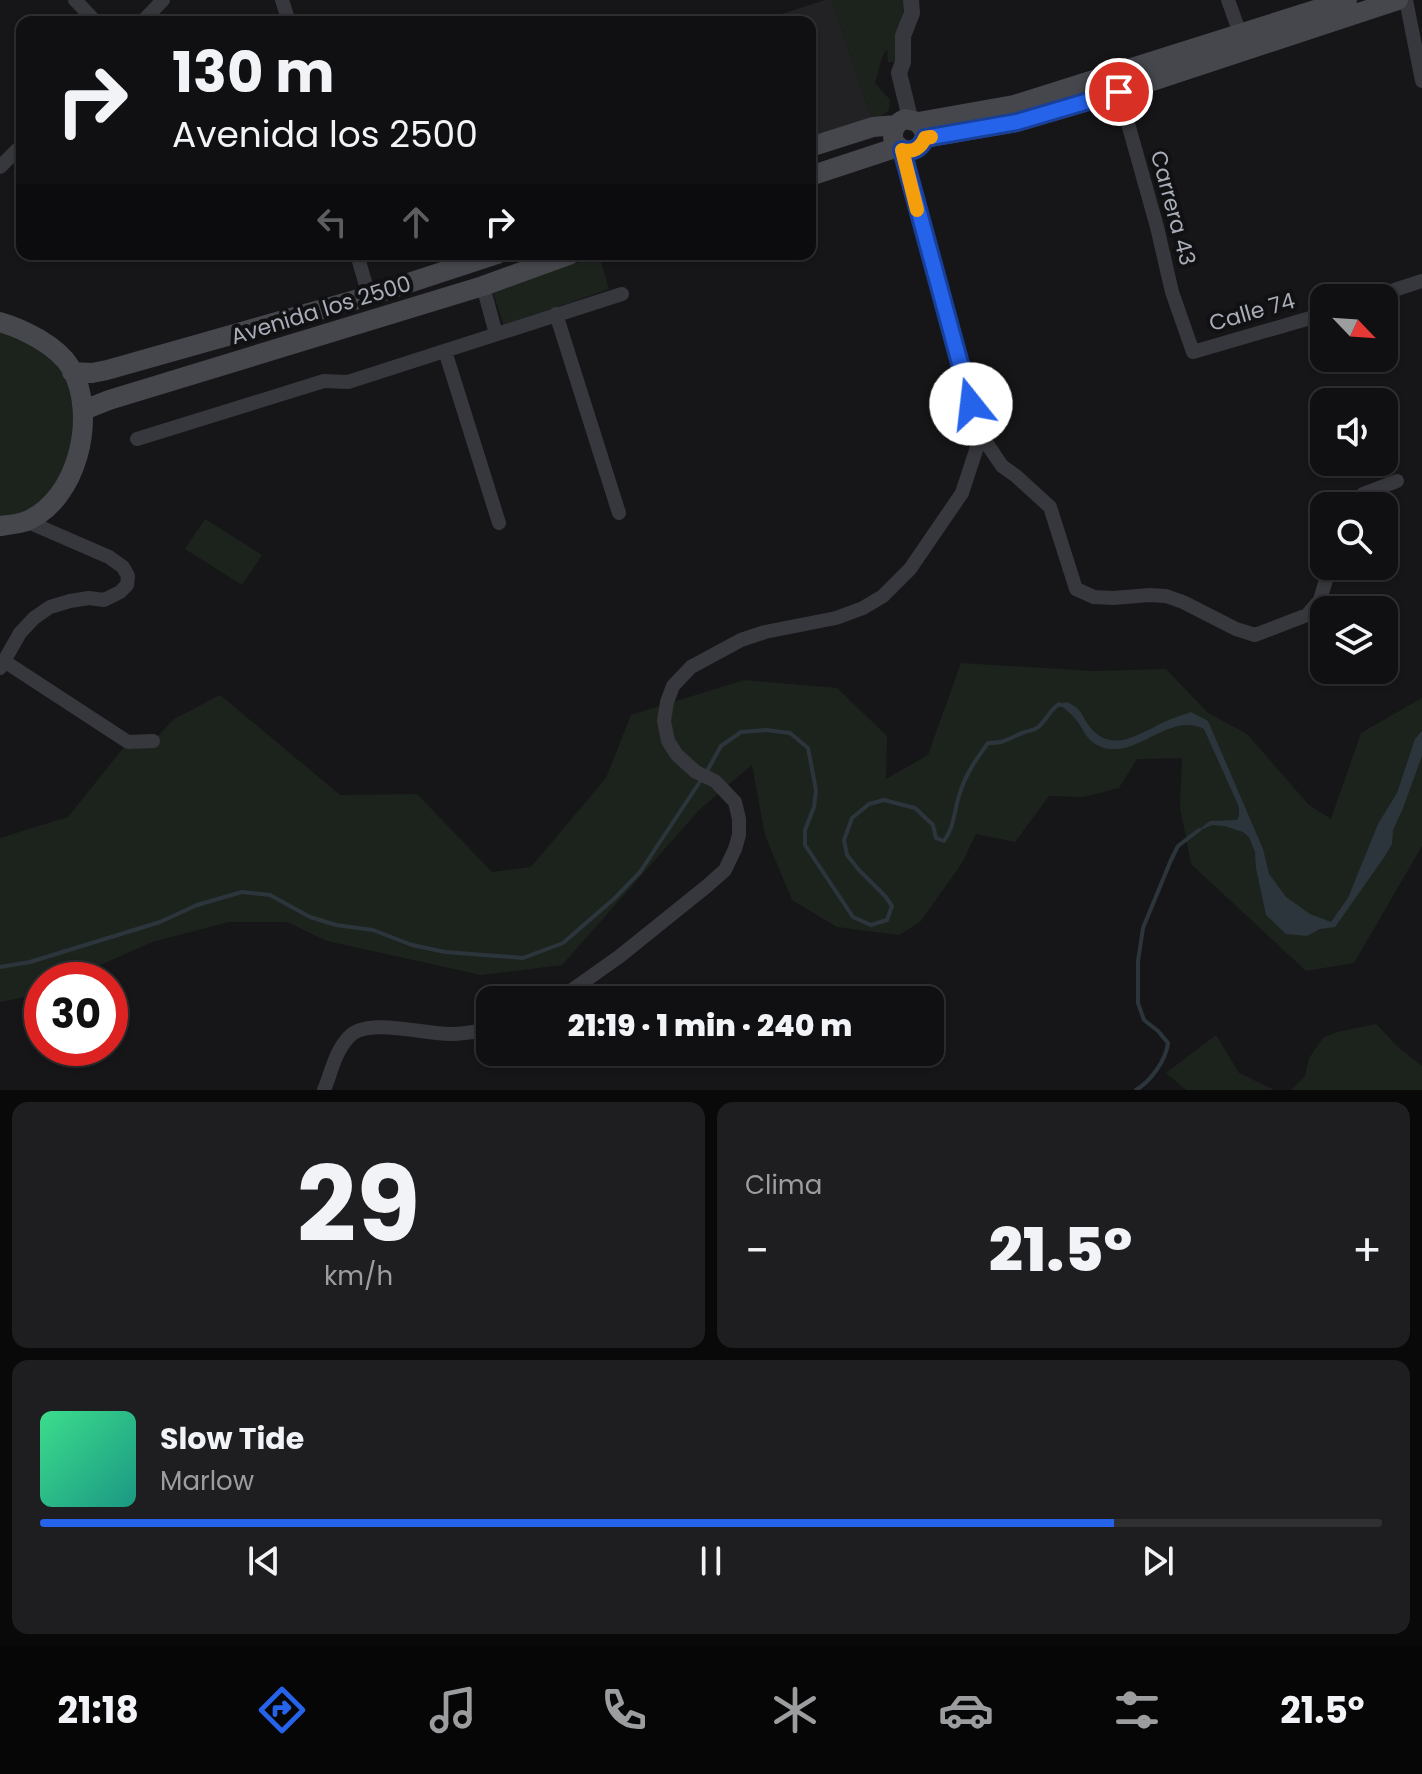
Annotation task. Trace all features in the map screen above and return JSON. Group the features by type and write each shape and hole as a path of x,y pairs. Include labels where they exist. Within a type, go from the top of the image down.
{"main road":[{"path":"1243,42 1347,0"},
{"path":"816,145 873,127 909,121 1017,122 1117,83 1243,42 1398,0"},
{"path":"900,148 893,137 909,121"},
{"path":"816,174 900,148 916,149 923,143 909,121"},
{"name":"Avenida los 2500","path":"72,372 107,370 369,296 479,260"},
{"name":"Avenida los 2500","path":"84,410 483,286 554,260"},
{"path":"0,322 34,336 59,355 72,372 84,410 75,468 63,489 46,508 26,521 0,526"}],"street":[{"path":"75,0 90,16"},
{"path":"148,16 163,0"},
{"path":"909,121 899,73 903,62 903,36 912,13 911,0"},
{"path":"1228,0 1243,42"},
{"path":"1406,0 1421,72"},
{"name":"Carrera 43","path":"1117,83 1172,292 1193,352"},
{"path":"900,148 981,435 1002,466 1050,507 1076,589 1094,597 1166,596 1255,635 1307,615 1320,600 1326,580"},
{"path":"0,167 16,151"},
{"path":"359,260 369,296"},
{"path":"1398,289 1422,281"},
{"path":"483,286 496,334"},
{"path":"137,439 324,381 348,382 622,294"},
{"path":"556,314 619,513"},
{"name":"Calle 74","path":"1193,352 1310,318"},
{"path":"445,351 499,523"},
{"path":"578,986 620,956 725,870 735,849 739,819 735,802 715,781 696,772 677,755 668,741 664,721 673,686 691,667 741,640 836,618 883,596 910,569 962,493 981,435"},
{"path":"1368,492 1397,481"},
{"path":"26,521 109,557 123,567 128,576 127,585 104,600 89,598 50,607 20,633 2,664 128,742 153,741"},
{"path":"324,1090 340,1050 349,1036 363,1028 451,1034 476,1031"}],"shaded area":[{"path":"832,0 873,122 816,145 816,16 776,16"},
{"path":"832,0 904,0 902,24 895,36 903,62 888,62 887,49 875,83 890,100 889,110 873,122"},
{"path":"586,260 600,260 609,289 504,326 492,289"},
{"path":"0,322 59,355 84,410 63,489 0,526"},
{"path":"205,519 262,555 242,585 185,549"},
{"path":"961,663 1093,671 1166,669 1208,713 1247,734 1309,805 1331,819 1361,733 1422,698 1422,846 1354,963 1306,971 1191,864 1180,807 1182,758 1137,759 1119,788 1084,797 1049,796 1015,842 976,834 962,863 920,922 899,935 837,927 792,900 765,835 752,765 700,809 562,965 481,975 327,941 287,922 229,922 152,942 107,962 24,962 24,997 0,1002 0,838 68,817 128,742 153,741 174,719 220,695 340,795 417,794 492,872 531,867 606,778 631,715 744,680 837,688 887,736 886,779 928,755"},
{"path":"1067,702 1078,709 1094,731 1112,740 1134,736 1191,712 1208,721 1263,849 1269,874 1286,897 1310,914 1331,922 1348,898 1378,824 1397,793 1415,739 1422,731 1422,756 1393,830 1392,844 1335,927 1320,929 1307,936 1286,934 1266,915 1255,852 1249,837 1224,826 1212,825 1196,832 1210,821 1237,820 1239,816 1239,807 1204,729 1191,725 1177,726 1124,748 1111,749 1090,740 1075,718 1059,704"},
{"path":"1376,1024 1422,1066 1422,1090 1291,1090 1305,1076 1309,1058 1323,1038"},
{"path":"1216,1035 1239,1073 1274,1090 1186,1090 1166,1073"}],"waterway":[{"path":"0,967 30,962 160,922 197,905 242,892 270,895 310,917 336,925 373,930 412,945 445,952 523,958 563,943 615,898 640,872 721,746 741,732 766,730 790,733 808,748 816,790 814,807 805,830 805,845 853,917 871,925 887,920 892,906 847,855 844,840 852,818 869,804 884,800 915,808 933,825 936,838 944,841 965,780 988,743 1004,741 1037,728 1061,705"},
{"path":"1377,849 1401,799"},
{"path":"1136,1090 1157,1070 1168,1043 1144,1020 1138,1003 1138,961 1143,928 1178,846 1199,830"}],"slow traffic":[{"path":"917,210 902,150 916,149 925,138 931,137"}],"route":[{"path":"971,404 902,150 911,151 920,147 925,138 1017,122 1119,92"}]}
